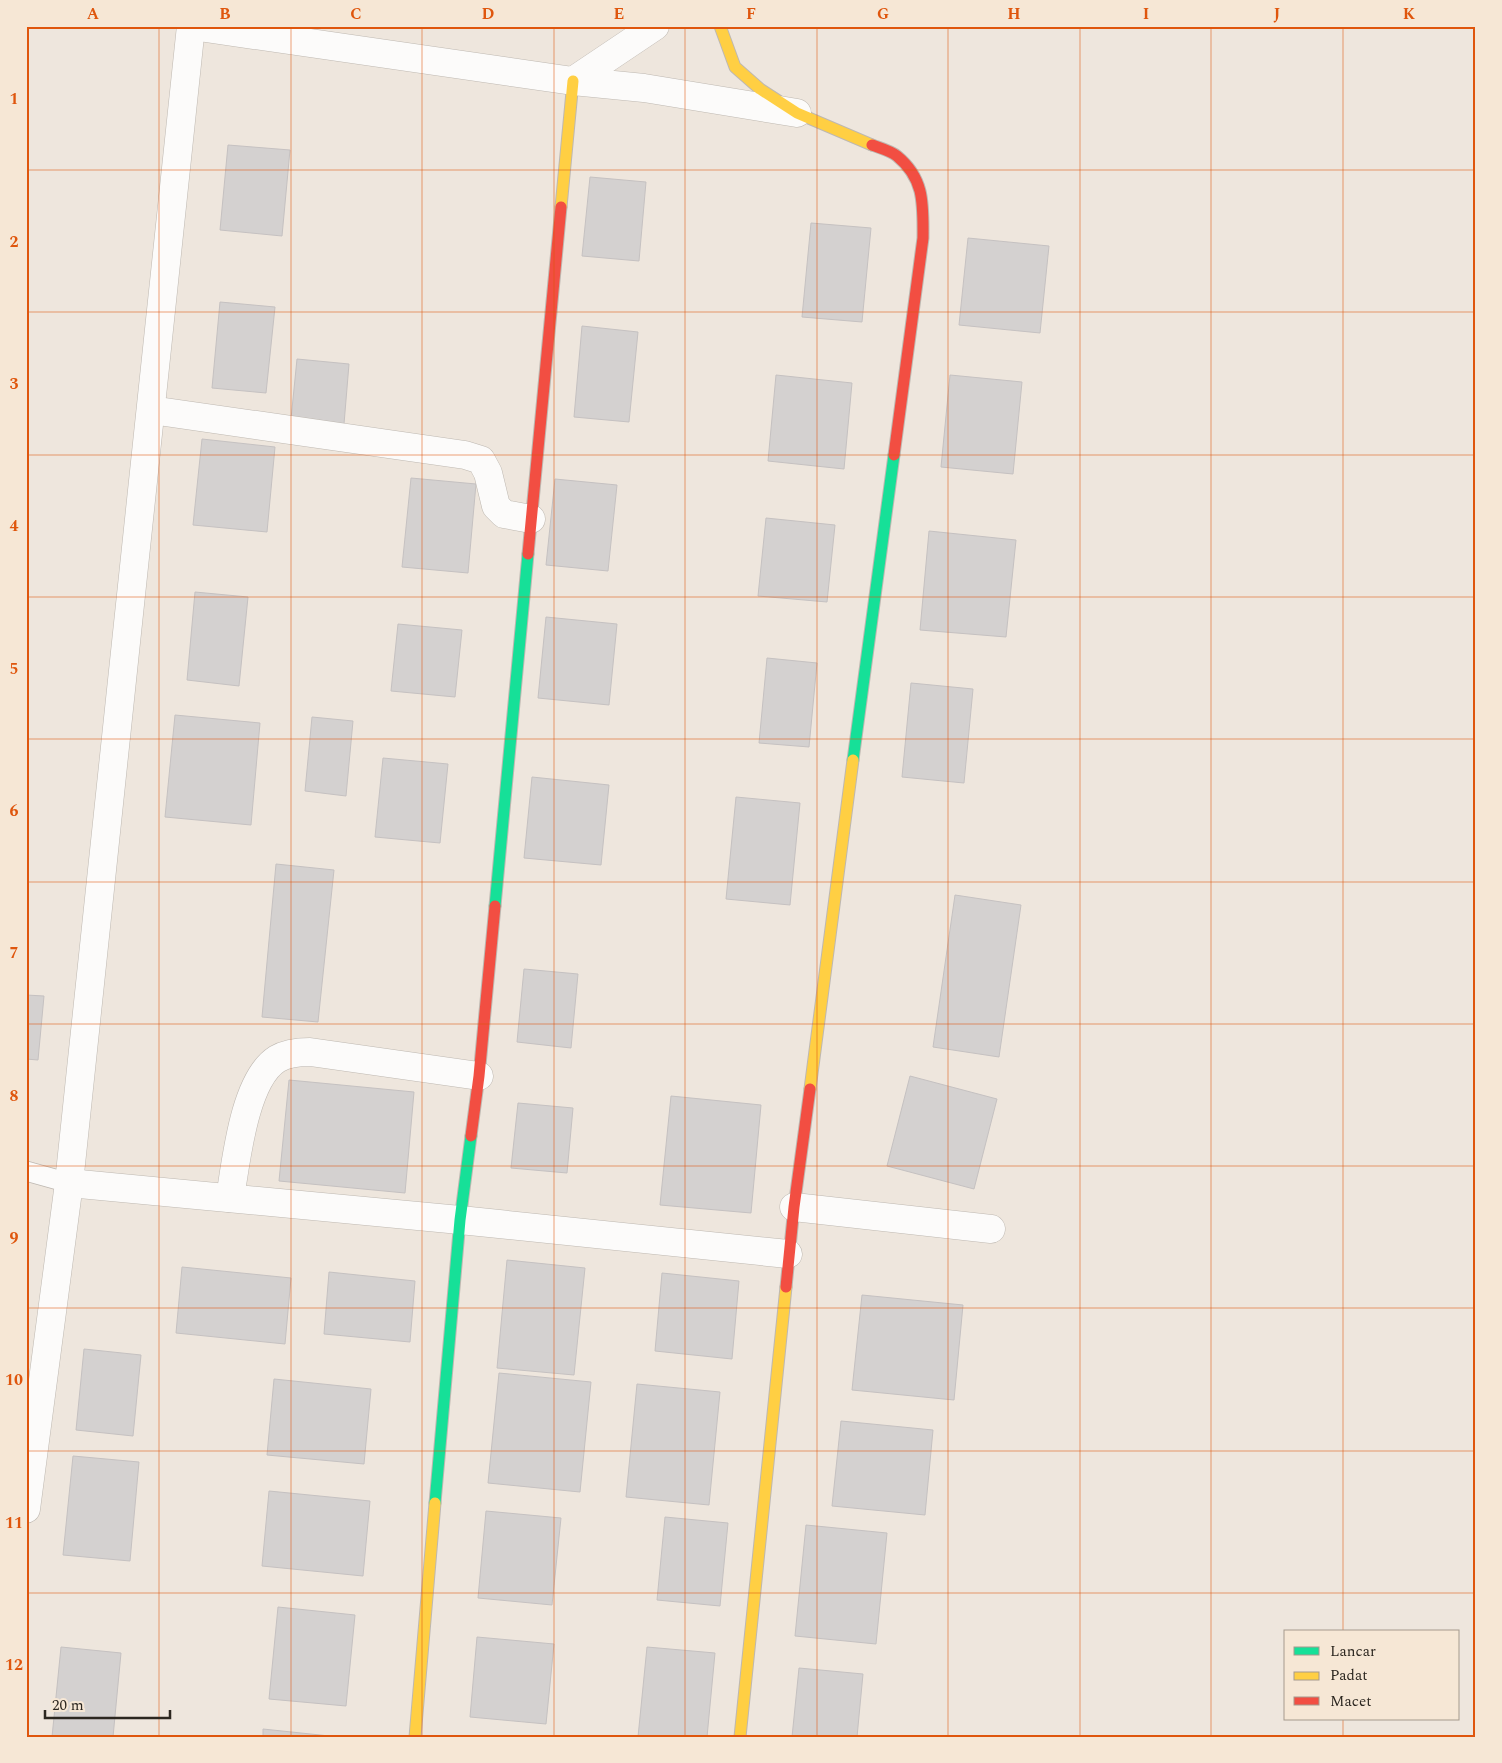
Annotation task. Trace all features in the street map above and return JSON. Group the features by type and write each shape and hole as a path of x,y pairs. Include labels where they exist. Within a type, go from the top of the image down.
{"street":[{"path":"26,1509 69,1183 191,26 573,81 644,88 797,113"},
{"path":"573,81 654,26"},
{"path":"720,26 735,67 760,89 797,113 896,155 915,175 923,204 922,248 788,1254 740,1737"},
{"path":"415,1737 460,1220 479,1076 573,81"},
{"path":"150,410 465,454 481,460 488,473 496,506 504,514 531,520"},
{"path":"230,1198 240,1137 252,1093 262,1074 276,1059 294,1052 310,1052 479,1076"},
{"path":"69,1183 460,1220 788,1254"},
{"path":"794,1207 992,1229"}],"lane":[{"path":"26,1171 69,1183"}],"building":[{"path":"228,145 290,150 282,236 220,230"},
{"path":"590,177 646,182 639,261 582,256"},
{"path":"811,223 871,228 862,322 802,317"},
{"path":"968,238 1049,246 1040,333 959,325"},
{"path":"220,302 275,307 266,393 212,388"},
{"path":"582,326 638,332 629,422 574,417"},
{"path":"297,359 349,364 344,424 291,419"},
{"path":"776,375 852,383 844,469 768,461"},
{"path":"950,375 1022,382 1013,474 941,467"},
{"path":"202,439 275,447 267,532 193,525"},
{"path":"411,478 476,484 468,573 402,567"},
{"path":"555,479 617,485 608,571 546,565"},
{"path":"766,518 835,525 827,602 758,596"},
{"path":"929,531 1016,540 1006,637 920,630"},
{"path":"195,592 248,597 239,686 187,680"},
{"path":"546,617 617,624 609,705 538,698"},
{"path":"398,624 462,630 455,697 391,691"},
{"path":"767,658 817,663 809,747 759,743"},
{"path":"911,683 973,689 964,783 902,777"},
{"path":"175,715 260,723 251,825 165,817"},
{"path":"312,717 353,721 346,796 305,791"},
{"path":"383,758 448,764 440,843 375,837"},
{"path":"532,777 609,785 601,865 524,858"},
{"path":"736,797 800,803 790,905 726,899"},
{"path":"276,864 334,870 318,1022 262,1017"},
{"path":"955,895 1021,905 999,1057 933,1047"},
{"path":"524,969 578,974 571,1048 517,1042"},
{"path":"26,995 44,996 38,1060 26,1059"},
{"path":"910,1076 997,1099 974,1189 887,1166"},
{"path":"289,1080 414,1092 405,1193 279,1181"},
{"path":"671,1096 761,1105 751,1213 660,1205"},
{"path":"518,1103 573,1108 567,1173 511,1168"},
{"path":"507,1260 585,1268 574,1375 497,1368"},
{"path":"182,1267 291,1278 285,1344 176,1333"},
{"path":"329,1272 415,1281 410,1342 324,1334"},
{"path":"662,1273 739,1281 732,1359 655,1351"},
{"path":"862,1295 963,1305 954,1400 852,1390"},
{"path":"84,1349 141,1355 133,1436 76,1430"},
{"path":"499,1373 591,1382 580,1492 488,1483"},
{"path":"274,1379 371,1389 364,1464 267,1455"},
{"path":"637,1384 720,1392 709,1505 626,1497"},
{"path":"841,1421 933,1430 925,1515 832,1506"},
{"path":"73,1456 139,1462 130,1561 63,1555"},
{"path":"269,1491 370,1501 363,1576 262,1566"},
{"path":"486,1511 561,1518 552,1605 478,1598"},
{"path":"665,1517 728,1523 720,1606 657,1600"},
{"path":"806,1525 887,1533 876,1644 795,1636"},
{"path":"278,1607 355,1615 346,1706 269,1699"},
{"path":"477,1637 554,1644 546,1724 470,1717"},
{"path":"61,1647 121,1653 113,1737 52,1737"},
{"path":"647,1647 715,1653 707,1737 638,1737"},
{"path":"799,1668 863,1674 857,1737 792,1737"},
{"path":"263,1729 339,1737 263,1737"}],"traffic: fast":[{"path":"853,760 894,455"},
{"path":"495,906 528,554"},
{"path":"435,1503 460,1220 471,1136"}],"traffic: slow":[{"path":"720,26 735,67 760,89 797,113 872,145"},
{"path":"561,207 573,81"},
{"path":"810,1089 853,760"},
{"path":"740,1737 786,1287"},
{"path":"415,1737 435,1503"}],"traffic: jam":[{"path":"872,145 895,154 913,174 918,183 923,215 923,238 894,455"},
{"path":"528,554 561,207"},
{"path":"471,1136 479,1076 495,906"},
{"path":"786,1287 794,1207 810,1089"}]}
